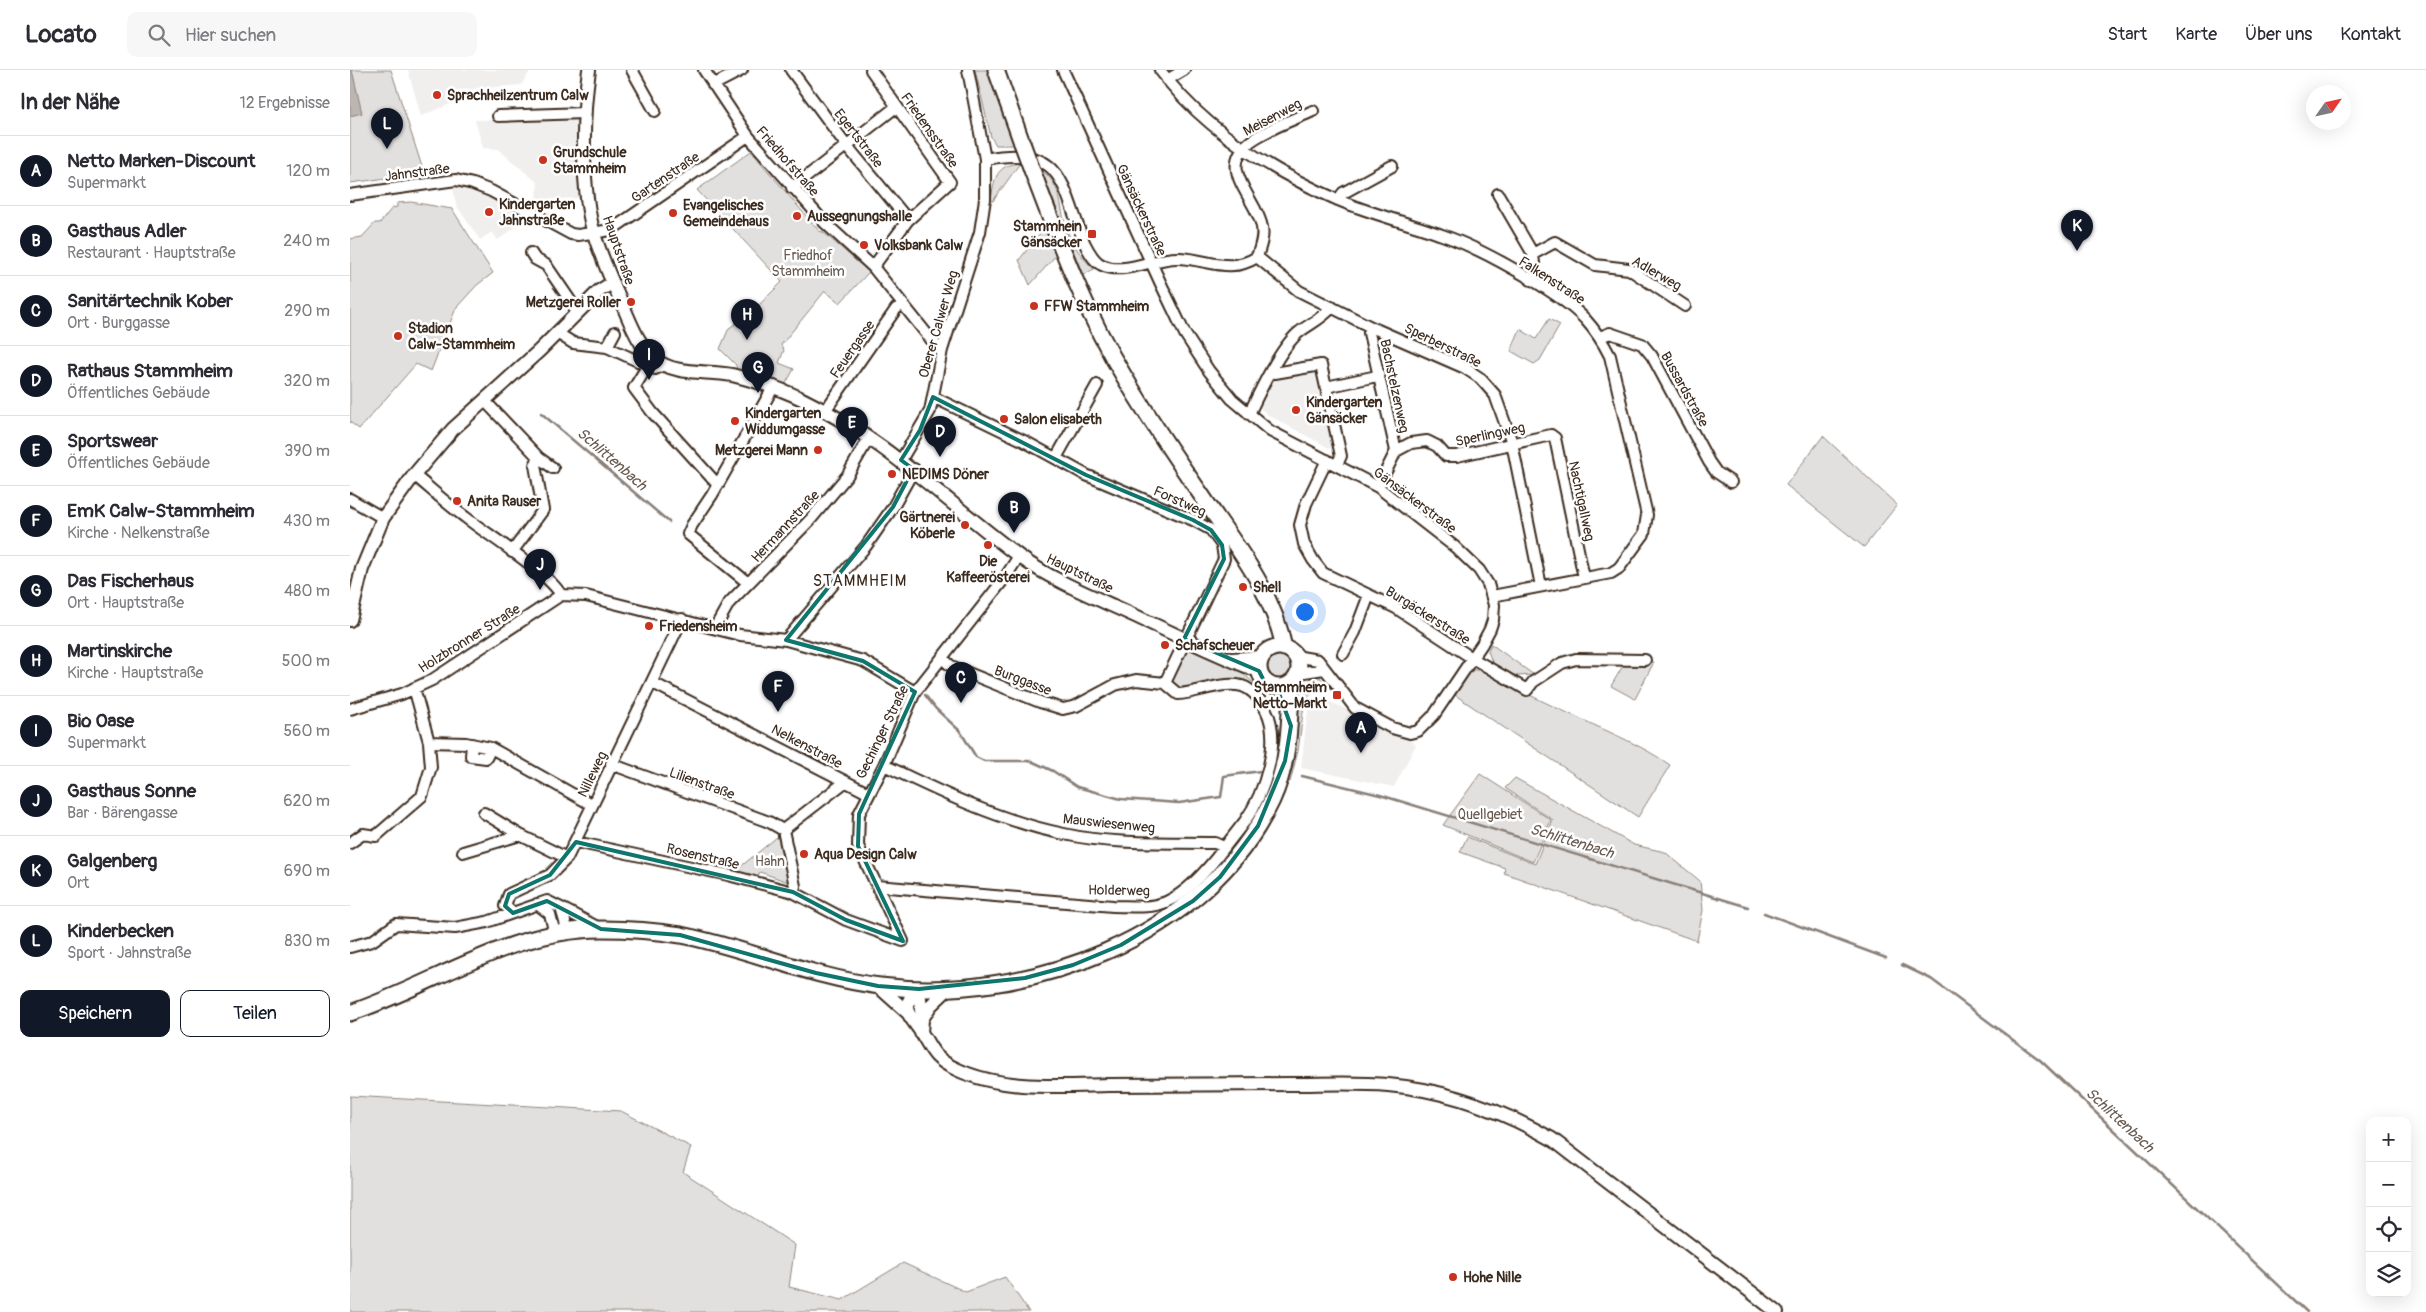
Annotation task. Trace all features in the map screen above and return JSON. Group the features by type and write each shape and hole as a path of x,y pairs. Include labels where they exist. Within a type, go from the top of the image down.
{"main road":[{"path":"350,1013 499,949 562,933 601,929 680,935 816,973 878,986 920,989 1025,978 1073,964 1121,945 1193,901 1220,877 1258,826 1273,798 1285,761 1291,726 1289,681 1298,661 1285,650 1272,634 1275,617 1259,581 1154,426 1113,357 1078,286 1032,170 996,70"},
{"path":"1285,650 1260,664 1265,683 1289,681"}],"street":[{"name":"Hauptstraße","path":"589,70 585,114 586,179 594,233 612,283 640,342 654,359 677,370 733,376 774,386 825,411 914,469 1037,568 1184,639 1232,659 1260,664"},
{"path":"632,70 655,111"},
{"name":"Friedhofstraße","path":"704,70 748,136 792,188 824,222 872,267 938,348 942,350"},
{"path":"713,85 742,70"},
{"name":"Egertstraße","path":"791,70 846,146 908,220"},
{"name":"Friedensstraße","path":"871,70 950,182 908,220"},
{"name":"Oberer Calwer Weg","path":"901,460 930,411 942,350 980,232 985,199 985,159 968,70"},
{"name":"Gänsäckerstraße","path":"1063,70 1185,334 1209,371 1232,399 1270,431 1378,486 1455,547 1479,570 1492,596 1493,620 1482,644 1434,715 1423,727 1410,733 1392,728 1355,708 1318,660 1285,650"},
{"name":"Falkenstraße","path":"1160,70 1192,106 1243,148 1338,200 1443,235 1470,246 1531,280 1584,318 1600,337 1610,356 1646,515 1644,534 1618,568 1611,573 1492,596"},
{"path":"1167,80 1184,70"},
{"path":"792,188 896,107"},
{"name":"Meisenweg","path":"1243,148 1252,140 1313,111"},
{"path":"498,116 585,114"},
{"name":"Gartenstraße","path":"594,233 610,230 748,136"},
{"path":"985,159 1018,155 1049,164 1057,172 1064,184 1080,231 1094,259 1101,265 1113,268 1172,257 1236,267 1257,258 1262,240 1262,226 1237,171 1236,160 1243,148"},
{"path":"1338,200 1343,193 1392,166"},
{"name":"Jahnstraße","path":"350,195 456,180 491,191 571,234 594,233"},
{"path":"1498,194 1533,254 1535,272 1531,280"},
{"path":"872,267 908,220"},
{"name":"Adlerweg","path":"1533,254 1555,242 1595,265 1628,270 1685,306"},
{"path":"531,253 535,259 546,265 578,312"},
{"name":"Sperberstraße","path":"1257,258 1299,292 1371,327 1465,368 1480,378 1494,395 1512,443 1541,586"},
{"path":"350,620 362,569 383,518 414,475 453,429 599,292 612,283"},
{"name":"Feuergasse","path":"825,411 896,309 903,304"},
{"path":"1249,414 1271,370 1297,334 1325,316 1332,307"},
{"name":"Bachstelzenweg","path":"1371,327 1369,333 1377,376 1396,451"},
{"path":"607,347 615,332"},
{"name":"Hauptstraße","path":"557,333 573,343 607,347 656,369 664,365"},
{"name":"Bussardstraße","path":"1600,337 1610,333 1642,344 1652,356 1709,462 1716,472 1731,482"},
{"path":"1271,370 1275,373 1321,365 1341,456 1332,462"},
{"path":"648,366 634,388 652,412 718,485"},
{"path":"1326,387 1377,376"},
{"path":"1056,458 1097,385"},
{"path":"748,583 688,534 774,386"},
{"name":"Forstweg","path":"933,398 1056,458 1086,476 1193,520 1211,530 1222,544 1224,559 1184,639"},
{"path":"485,401 539,458 553,468"},
{"name":"Sperlingweg","path":"1396,451 1410,443 1427,441 1437,446 1446,456 1457,456 1548,435"},
{"name":"Nachtigallweg","path":"1548,435 1555,438 1584,578"},
{"name":"Hermannstraße","path":"715,628 729,603 748,583 764,570 847,476 869,438"},
{"path":"1378,486 1396,451"},
{"path":"512,552 543,510 535,465 539,458"},
{"name":"Burgäckerstraße","path":"1332,462 1306,504 1300,525 1304,544 1313,560 1324,573 1396,608 1472,658 1527,690 1534,682 1562,664 1576,658 1645,660"},
{"path":"786,640 866,546 893,507 914,469"},
{"path":"414,475 464,517 558,589 561,595 586,596 740,635 786,640 863,661 915,692"},
{"path":"350,498 383,518"},
{"name":"Gechinger Straße","path":"903,941 858,846 859,814 868,793 884,765 915,692 1020,556"},
{"name":"Holzbronner Straße","path":"350,709 414,688 457,665 561,595"},
{"name":"Burgäckerstraße","path":"1343,654 1355,632 1369,595"},
{"name":"Nilleweg","path":"513,913 505,906 509,894 550,875 567,858 682,619"},
{"path":"1165,683 1184,639"},
{"name":"Burggasse","path":"942,658 951,666 1040,702 1063,709 1076,706 1115,686 1136,680 1165,683 1178,694 1229,685 1243,687 1253,692"},
{"path":"1289,681 1324,669"},
{"name":"Nelkenstraße","path":"653,682 868,793"},
{"path":"350,843 363,834 376,836 422,796 431,767 429,742 414,688"},
{"name":"Holderweg","path":"878,886 1113,906 1154,906 1167,901 1185,890 1216,860 1246,820 1255,803 1272,750 1270,718 1262,703 1253,692"},
{"path":"429,742 472,744 502,752 554,786 592,805"},
{"name":"Lilienstraße","path":"612,764 769,822 783,830"},
{"name":"Mauswiesenweg","path":"884,765 941,792 1004,818 1065,835 1132,842 1215,843 1224,847"},
{"path":"792,892 795,886 783,830 845,782"},
{"path":"484,812 520,835 567,858"},
{"path":"463,852 520,835"},
{"name":"Rosenstraße","path":"576,842 728,875 792,892 846,920 903,941"},
{"path":"350,947 372,941 396,924 455,928 487,922 547,901 601,929"},
{"path":"537,904 550,914 562,933"},
{"path":"561,908 562,933"},
{"path":"878,986 907,1012 927,1046 944,1062 970,1075 1005,1082 1088,1085 1389,1085 1476,1103 1520,1121 1552,1140 1778,1312"},
{"path":"922,1019 930,1006 950,987"},
{"path":"907,1012 906,1004 910,997 920,989"},
{"path":"920,989 921,1033"}],"highlighted area":[{"path":"933,397 1086,475 1193,520 1211,530 1222,545 1224,559 1184,639 1259,671 1265,683 1277,688 1291,726 1285,761 1258,826 1220,877 1193,901 1121,945 1073,965 1025,978 919,989 878,986 816,973 680,935 601,929 547,901 513,913 505,906 509,894 550,875 576,842 793,892 846,920 903,941 858,846 859,814 915,692 863,661 786,640 893,507 913,469 901,460 920,430"}],"shaded area":[{"path":"350,70 352,70 362,113 350,116"},
{"name":"Sprachheilzentrum Calw","path":"408,70 531,70 521,85 457,90 460,100 421,116"},
{"name":"Grundschule Stammheim","path":"579,118 575,143 580,198 536,200 538,183 498,149 483,148 475,120"},
{"name":"Kindergarten Jahnstraße","path":"453,187 469,189 509,207 527,219 498,240 492,232 480,240 456,205"},
{"name":"Kindergarten Gänsäcker","path":"1316,367 1321,370 1337,449 1333,450 1268,415 1257,405 1272,378"},
{"path":"1318,696 1405,737 1416,745 1394,787 1301,768 1307,717 1310,705"}],"green space":[{"path":"350,70 391,70 424,173 350,183"},
{"path":"975,70 988,70 1014,145 996,145 991,137"},
{"name":"Friedhof Stammheim","path":"751,151 819,231 823,232 869,272 840,303 825,291 781,345 784,350 779,363 794,369 785,385 737,373 736,365 720,349 729,328 749,315 782,282 697,190"},
{"path":"1020,163 993,201 991,201 997,175 1005,167"},
{"path":"1041,170 1049,177 1058,191 1071,240 1080,254 1094,269 1083,275"},
{"name":"Stadion Calw-Stammheim","path":"411,202 452,209 493,273 477,285 456,308 431,371 416,364 359,429 350,422 350,239 362,237 375,223 380,223 392,208 397,207 397,203"},
{"path":"1045,227 1057,254 1030,285 1019,260"},
{"path":"1549,319 1560,325 1540,360 1534,364 1511,351 1520,329 1536,339"},
{"path":"1823,436 1897,505 1864,547 1786,485"},
{"path":"1491,644 1534,675 1516,676 1493,665 1488,651"},
{"path":"1184,647 1189,647 1241,672 1261,689 1260,691 1251,687 1181,691 1171,680"},
{"path":"1278,651 1289,656 1294,667 1289,678 1278,683 1267,678 1262,667 1267,656"},
{"path":"1654,662 1635,699 1611,686 1624,664"},
{"path":"1473,670 1480,670 1627,740 1670,765 1638,817 1455,695 1455,691 1467,674"},
{"path":"1311,674 1320,677 1325,685 1314,690 1309,688"},
{"path":"1308,692 1311,693 1304,705 1298,751 1290,782 1284,780 1293,701"},
{"name":"Quellgebiet","path":"1480,774 1551,820 1533,862 1443,825"},
{"path":"1515,778 1634,845 1665,852 1700,881 1703,910 1697,941 1504,873 1505,868 1460,852 1467,837 1535,864 1553,820 1505,788"},
{"name":"Hahn","path":"777,837 781,842 791,883 760,872 757,878 734,872"},
{"path":"350,1096 621,1111 691,1147 683,1172 795,1245 789,1287 842,1300 903,1263 966,1292 1005,1277 1029,1312 350,1312"}],"waterway":[{"name":"Schlittenbach","path":"541,413 669,522"},
{"name":"Schlittenbach","path":"925,695 936,709 960,731 976,757 984,761 1031,761 1053,771 1077,787 1121,799 1179,803 1221,797 1224,776 1261,771"},
{"name":"Schlittenbach","path":"1302,776 1380,795 1748,907"},
{"name":"Schlittenbach","path":"1764,913 1886,958"},
{"name":"Schlittenbach","path":"1902,965 1931,979 2040,1060 2307,1312"}],"place":[{"name":"Sprachheilzentrum Calw","path":"437,95"},
{"name":"Kinderbecken","path":"387,149"},
{"name":"Grundschule Stammheim","path":"543,160"},
{"name":"Kindergarten Jahnstraße","path":"489,212"},
{"name":"Evangelisches Gemeindehaus","path":"673,213"},
{"name":"Aussegnungshalle","path":"797,216"},
{"name":"Stammhein Gänsäcker","path":"1092,234"},
{"name":"Volksbank Calw","path":"864,245"},
{"name":"Galgenberg","path":"2077,251"},
{"name":"Metzgerei Roller","path":"631,302"},
{"name":"FFW Stammheim","path":"1034,306"},
{"name":"Stadion Calw-Stammheim","path":"398,336"},
{"name":"Martinskirche","path":"747,340"},
{"name":"Bio Oase","path":"649,380"},
{"name":"Das Fischerhaus","path":"758,393"},
{"name":"Kindergarten Gänsäcker","path":"1296,410"},
{"name":"Salon elisabeth","path":"1004,419"},
{"name":"Kindergarten Widdumgasse","path":"735,421"},
{"name":"Sportswear","path":"852,448"},
{"name":"Metzgerei Mann","path":"818,450"},
{"name":"Rathaus Stammheim","path":"940,457"},
{"name":"NEDIMS Döner","path":"892,474"},
{"name":"Anita Rauser","path":"457,501"},
{"name":"Gärtnerei Köberle","path":"965,525"},
{"name":"Gasthaus Adler","path":"1014,533"},
{"name":"Die Kaffeerösterei","path":"988,545"},
{"name":"Shell","path":"1243,587"},
{"name":"Gasthaus Sonne","path":"540,590"},
{"name":"Friedensheim","path":"649,626"},
{"name":"Schafscheuer","path":"1165,645"},
{"name":"Stammheim Netto-Markt","path":"1337,695"},
{"name":"Sanitärtechnik Kober","path":"961,703"},
{"name":"EmK Calw-Stammheim","path":"778,712"},
{"name":"Netto Marken-Discount","path":"1361,753"},
{"name":"Aqua Design Calw","path":"804,854"},
{"name":"Hohe Nille","path":"1453,1277"}],"district":[{"name":"STAMMHEIM","path":"860,580"}]}
